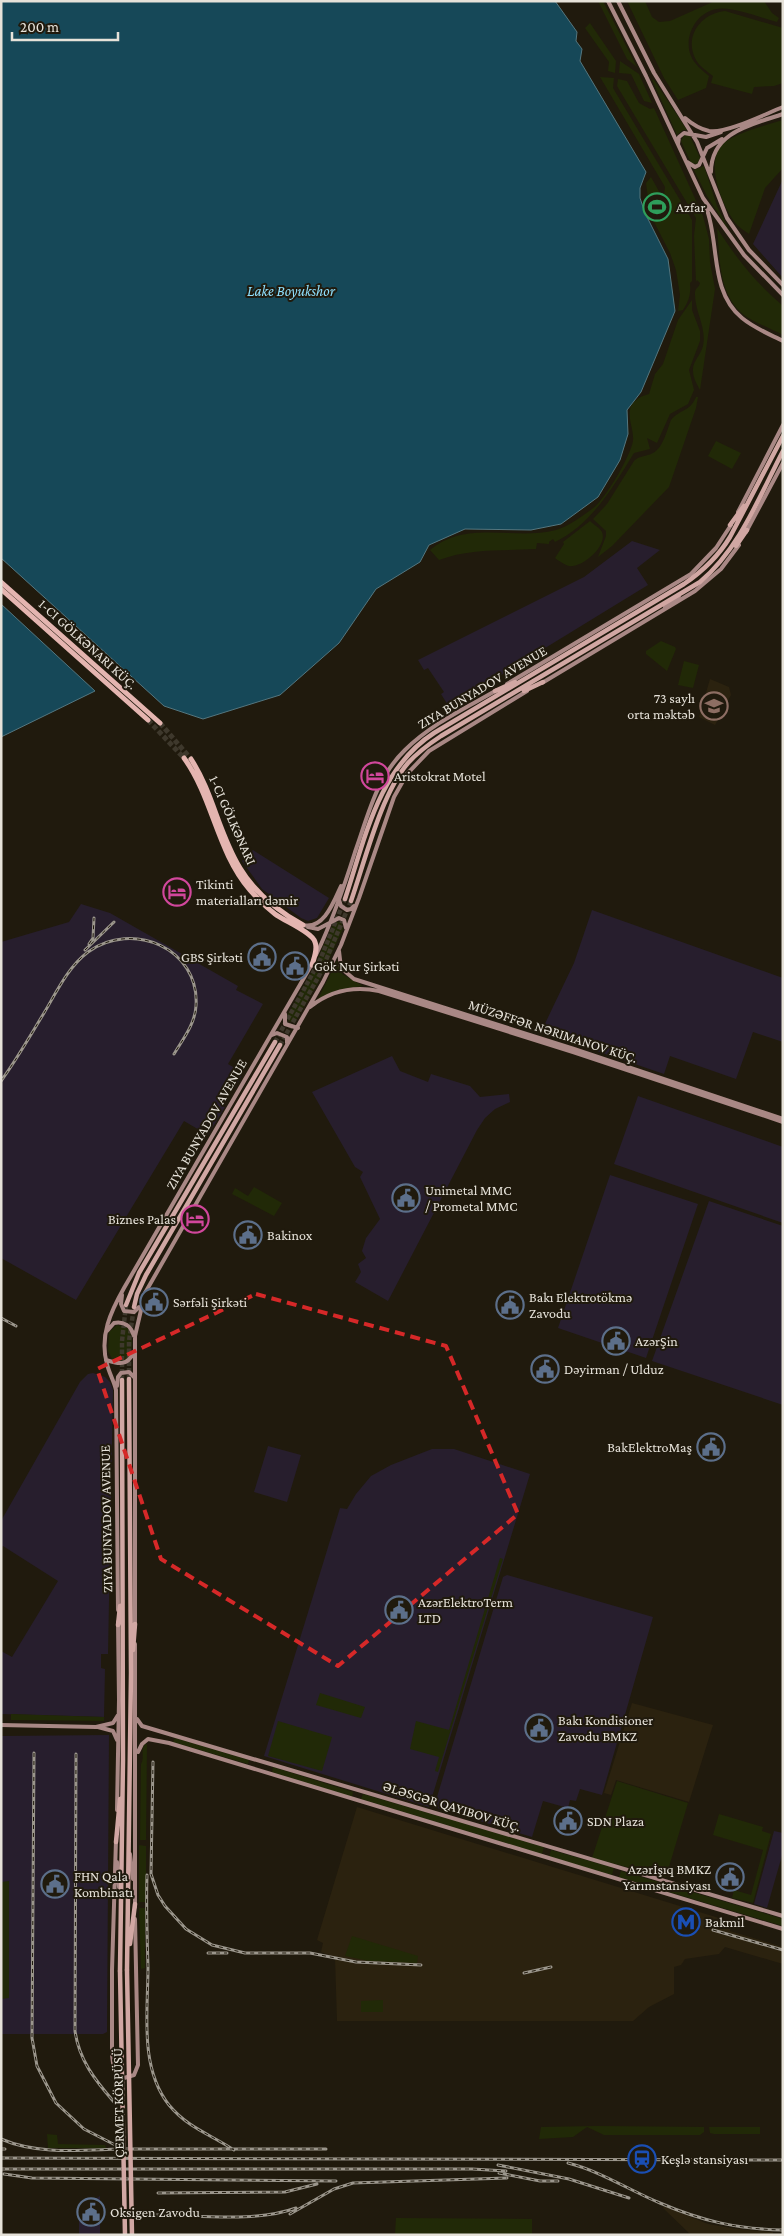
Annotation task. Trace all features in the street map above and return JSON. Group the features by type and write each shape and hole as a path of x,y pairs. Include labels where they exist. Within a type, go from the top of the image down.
{"highway":[{"path":"1,582 160,723"},
{"path":"1,589 148,720"},
{"path":"184,758 200,786 224,849 236,871 249,890 266,906 313,938 316,948 312,964"},
{"path":"191,759 205,783 240,868 253,886 270,902 303,925"}],"main road":[{"path":"608,1 703,198 712,223 718,274 725,295 741,317 783,341"},
{"path":"618,1 654,73 693,135 723,210 749,250 783,285"},
{"path":"678,144 681,134 686,133 706,138 783,108"},
{"path":"686,161 695,167 699,165 711,144 731,134 783,114"},
{"path":"682,115 695,126 705,130 715,131 730,128"},
{"path":"711,176 715,149 721,141 731,134"},
{"path":"703,198 744,256 783,296"},
{"name":"ZIYA BUNYADOV AVENUE","path":"342,898 349,870 371,804 381,782 404,750 432,728 691,574 716,548 783,425"},
{"name":"ZIYA BUNYADOV AVENUE","path":"783,436 725,545 705,568 684,584 434,733 407,755 393,773 383,791 342,898 312,964 124,1288 110,1316 105,1336 106,1360 116,1390 119,1700 112,2037 113,2068 117,2075 124,2078 131,2077 136,2072 138,2065 135,1904 135,1331 141,1303 151,1281 298,1028 341,945 391,805 406,774 423,756 436,746 654,617 690,595 711,578 731,558 783,463"},
{"name":"ZIYA BUNYADOV AVENUE","path":"351,901 392,788 412,760 441,736 700,582 718,566 736,542 783,451"},
{"path":"766,494 780,457"},
{"path":"730,525 755,490"},
{"path":"718,566 747,530"},
{"path":"654,617 679,596"},
{"path":"591,640 620,617"},
{"path":"495,691 536,672"},
{"path":"502,701 543,682"},
{"path":"407,755 432,728"},
{"path":"406,774 441,736"},
{"path":"303,925 314,925 325,916 349,870"},
{"path":"342,898 341,906 347,910 353,908 359,898"},
{"path":"303,925 318,929 337,918 344,920 346,926 345,935"},
{"name":"MÜZƏFFƏR NƏRIMANOV KÜÇ.","path":"341,945 339,960 341,968 354,979 566,1046 783,1121"},
{"path":"308,1009 327,997 342,991 358,988 379,991 783,1121"},
{"path":"289,1005 284,1022 288,1026 298,1028"},
{"path":"270,1038 277,1033 285,1035 288,1041 285,1050"},
{"name":"ZIYA BUNYADOV AVENUE","path":"126,1305 139,1273 275,1042"},
{"name":"ZIYA BUNYADOV AVENUE","path":"134,1307 137,1294 146,1275 280,1045"},
{"path":"124,1288 120,1302 124,1311 134,1312 141,1303"},
{"path":"105,1336 112,1324 122,1322 131,1329 135,1348 131,1358 125,1362 119,1364 106,1360"},
{"path":"116,1390 118,1377 124,1372 133,1375 136,1384"},
{"name":"ZIYA BUNYADOV AVENUE","path":"127,1970 131,1674 129,1379"},
{"name":"ZIYA BUNYADOV AVENUE","path":"120,1970 124,1760 122,1380"},
{"path":"118,1625 123,1585"},
{"path":"130,1585 135,1612"},
{"path":"131,1674 135,1624"},
{"path":"136,1699 137,1717 140,1725 783,1916"},
{"path":"96,1727 115,1722 118,1716 119,1700"},
{"path":"1,1725 96,1727 113,1731 119,1745"},
{"path":"169,1743 172,1734"},
{"path":"136,1759 140,1746 146,1740 154,1739 783,1929"},
{"path":"121,1904 116,1842 124,1760"},
{"path":"260,1760 262,1772"},
{"path":"355,1800 359,1790"},
{"path":"127,1970 135,1904 129,1843"},
{"path":"546,1857 549,1846"},
{"path":"614,1878 618,1867"},
{"name":"ÇERMET KÖRPÜSÜ","path":"120,1970 125,2235"},
{"name":"ÇERMET KÖRPÜSÜ","path":"127,1970 132,2235"}],"highlighted area":[{"path":"256,1294 446,1346 518,1514 338,1666 161,1559 97,1369"}],"shaded area":[{"path":"783,179 783,278 753,244"},
{"path":"632,541 660,550 637,568 648,585 457,702 459,706 451,710 441,694 444,692 428,668 424,670 418,660 584,577"},
{"name":"73 saylı orta məktəb","path":"710,679 729,687 731,695 715,725 699,717"},
{"path":"253,850 329,898 317,918 308,921 301,918 262,889 242,861"},
{"path":"81,904 110,913 238,986 236,990 263,1004 228,1064 243,1073 235,1088 231,1086 220,1104 225,1107 208,1135 184,1121 76,1300 1,1258 1,942 69,922"},
{"path":"592,910 783,978 783,1042 753,1032 736,1079 670,1056 664,1074 541,1032 574,963"},
{"name":"Unimetal MMC / Prometal MMC","path":"392,1056 400,1071 428,1082 431,1074 470,1086 480,1097 509,1094 510,1102 495,1109 485,1118 477,1130 388,1301 355,1282 361,1272 358,1264 366,1258 362,1251 366,1238 380,1219 360,1177 363,1172 355,1167 312,1092"},
{"path":"638,1096 783,1147 783,1223 614,1164"},
{"name":"AzərŞin","path":"610,1175 698,1204 646,1358 558,1328"},
{"path":"709,1201 783,1226 783,1405 652,1361"},
{"path":"93,1373 105,1377 110,1382 113,1390 108,1654 101,1654 101,1668 105,1669 104,1717 1,1714 1,1651 12,1657 58,1581 3,1546 1,1547 1,1521 80,1382 88,1374"},
{"path":"268,1446 301,1455 287,1502 254,1492"},
{"name":"AzərElektroTerm LTD","path":"432,1449 454,1449 530,1474 429,1807 264,1756 340,1508 347,1509 356,1494 371,1476 391,1465"},
{"name":"Bakı Kondisioner Zavodu BMKZ","path":"507,1575 653,1617 602,1795 580,1789 576,1801 570,1800 568,1808 543,1801 532,1837 434,1807 503,1577"},
{"path":"632,1703 713,1725 689,1802 616,1780 611,1795 604,1793"},
{"name":"FHN Qala Kombinatı","path":"109,1735 107,2032 103,2034 1,2034 1,1736"},
{"path":"357,1807 732,1922 730,1931 783,1947 783,1964 725,1947 719,1954 685,1959 681,1965 674,1967 674,1994 649,2007 633,2021 337,2021 335,1957 321,1952 323,1943 317,1940"},
{"path":"774,1831 783,1833 783,1852 767,1908 754,1904"},
{"name":"Oksigen Zavodu","path":"100,2196 100,2235 79,2235 79,2216 92,2201"},
{"path":"664,2206 708,2224 773,2232 773,2235 691,2235 663,2208"}],"green space":[{"path":"598,1 603,1 637,67 627,59"},
{"path":"627,1 645,1 652,17 659,22 670,21 715,1 764,1 772,13 779,18 777,22 730,9 717,9 703,15 697,20 690,34 689,49 694,62 709,76 706,88 678,100 664,78"},
{"path":"725,11 783,28 783,83 774,86 754,87 752,94 711,83 713,76 696,60 693,51 693,34 702,21 709,16"},
{"path":"590,23 616,61 615,73 608,71 609,62 585,28"},
{"path":"620,61 639,74 652,103 644,101 631,74 619,73"},
{"path":"600,77 614,78 613,88 692,220 692,281 690,283 687,304 683,310 678,311 680,295 676,270 670,253 650,214 646,183 651,177 661,195 664,195 665,187"},
{"path":"618,79 627,81 639,103 650,109 654,108 703,216 709,239 710,262 715,289 700,390 694,379 693,371 704,339 695,299 695,290 700,283 697,280 696,282 694,236 696,218 617,86"},
{"path":"652,80 654,80 687,130 683,130 677,135"},
{"path":"783,120 783,168 765,188 749,234 737,225 726,207 717,184 715,160 718,150 731,138"},
{"path":"684,135 690,136 700,158 697,164 691,163 681,141"},
{"path":"704,166 717,206 731,234 707,196 694,170"},
{"path":"717,228 747,270 783,306 783,335 744,315 729,297 722,275"},
{"path":"692,300 692,310 700,331 700,341 689,370 694,390 688,404 670,414 657,443 647,438 650,449 634,453 610,491 591,515 555,542 553,539 549,544 537,543 536,549 475,552 439,560 430,550 444,541 459,535 491,532 540,533 556,530 575,521 597,504 616,478 631,448 633,441 630,418 632,404 637,399 649,394 655,374 663,364 678,320"},
{"path":"698,397 696,408 669,487 612,546 598,557 606,531 593,519 607,504 634,461 656,451 664,438 671,420 688,408"},
{"path":"716,441 741,453 732,469 708,456"},
{"path":"590,521 602,532 603,538 593,555 574,566 569,566 555,558 564,544 563,542"},
{"path":"661,641 676,649 667,671 646,654 646,651"},
{"path":"684,661 699,665 693,688 678,685"},
{"path":"341,922 343,929 318,983 296,1020 290,1022 288,1014 309,978 333,925"},
{"path":"337,961 342,974 363,986 337,990 318,999"},
{"path":"254,1187 282,1203 274,1216 232,1194 235,1188 248,1196"},
{"path":"117,1325 128,1328 131,1337 131,1351 123,1361 112,1359 108,1351 109,1332"},
{"path":"500,1558 503,1559 438,1772 435,1771 439,1757 410,1749 416,1721 449,1730"},
{"path":"320,1693 365,1707 361,1718 316,1705"},
{"path":"11,1714 104,1717 104,1721 11,1720"},
{"path":"278,1721 332,1737 322,1771 268,1756"},
{"path":"175,1738 249,1760 248,1764 173,1742"},
{"path":"145,1744 147,1744 146,1840 140,1840 141,1764"},
{"path":"273,1767 353,1792 352,1797 272,1772"},
{"path":"617,1781 688,1803 666,1877 592,1858"},
{"path":"363,1794 544,1847 542,1854 361,1799"},
{"path":"719,1814 763,1827 762,1831 771,1834 753,1903 732,1898 734,1890 751,1895 763,1850 713,1835"},
{"path":"139,1845 146,1846 146,1902 139,1902"},
{"path":"551,1850 614,1868 612,1875 549,1857"},
{"path":"621,1871 783,1919 783,1926 619,1877"},
{"path":"9,1881 9,1998 1,1999 1,1882"},
{"path":"139,1908 145,1908 145,1968 141,1969"},
{"path":"352,1936 418,1956 417,1963 369,1961 345,1956"},
{"path":"383,2000 383,2012 361,2012 361,2001"},
{"path":"597,2126 704,2127 704,2132 700,2135 604,2135 587,2127 573,2137 539,2139 541,2127"},
{"path":"709,2127 760,2127 760,2134 714,2134 710,2133"},
{"path":"47,2134 57,2135 58,2144 105,2145 106,2148 48,2148"},
{"path":"396,2218 532,2219 532,2235 395,2234"}],"water":[{"name":"Lake Boyukshor","path":"1,1 555,1 577,32 576,41 582,49 580,61 646,172 640,188 640,198 645,213 668,259 675,311 641,392 627,410 628,434 620,460 598,497 561,524 531,530 465,529 429,545 420,562 376,589 339,643 280,695 203,719 164,706 1,558"},
{"path":"1,604 95,691 1,737"}],"tunnel":[{"path":"148,720 184,758"},
{"path":"160,723 191,759"},
{"path":"275,1042 320,960 345,899"},
{"path":"280,1045 320,974 351,901"},
{"path":"122,1380 122,1341 126,1305"},
{"path":"129,1379 129,1341 134,1307"}],"railway":[{"path":"89,944 93,938 94,918"},
{"path":"85,950 114,922"},
{"path":"1,1081 74,965 88,952 105,943 124,939 143,940 160,945 175,955 187,969 194,986 195,1013 188,1031 174,1054"},
{"path":"1,1318 16,1326"},
{"path":"34,1753 32,2038 37,2066 56,2103 84,2129 123,2149 326,2149"},
{"path":"76,1754 75,2031 84,2060 100,2086 114,2102"},
{"path":"153,1762 151,1874 158,1895 165,1906 186,1929 212,1945 245,1953 310,1953 356,1962 421,1965"},
{"path":"147,1875 147,2038 153,2074 159,2090 176,2113 192,2125 234,2150"},
{"path":"713,1930 783,1950"},
{"path":"208,1953 227,1953"},
{"path":"524,1973 551,1967"},
{"path":"1,2139 15,2144 45,2149 120,2149"},
{"path":"1,2158 783,2160"},
{"path":"568,2163 592,2171 690,2215 735,2226 783,2230"},
{"path":"498,2165 569,2179 629,2198"},
{"path":"1,2169 472,2169 506,2171"},
{"path":"499,2173 540,2181 558,2181"},
{"path":"4,2174 32,2178 336,2181"},
{"path":"290,2214 334,2189 353,2183 507,2178"},
{"path":"158,2193 285,2192 317,2184"},
{"path":"155,2215 245,2217 280,2213 296,2208"}],"place":[{"name":"Azfar","path":"657,207"},
{"name":"73 saylı orta məktəb","path":"714,706"},
{"name":"Aristokrat Motel","path":"375,776"},
{"name":"Tikinti materialları dəmir","path":"177,892"},
{"name":"GBS Şirkəti","path":"262,957"},
{"name":"Gök Nur Şirkəti","path":"295,966"},
{"name":"Unimetal MMC / Prometal MMC","path":"406,1198"},
{"name":"Biznes Palas","path":"195,1219"},
{"name":"Bakinox","path":"248,1235"},
{"name":"Sərfəli Şirkəti","path":"154,1302"},
{"name":"Bakı Elektrotökmə Zavodu","path":"510,1305"},
{"name":"AzərŞin","path":"616,1341"},
{"name":"Dəyirman / Ulduz","path":"545,1369"},
{"name":"BakElektroMaş","path":"711,1447"},
{"name":"AzərElektroTerm LTD","path":"399,1610"},
{"name":"Bakı Kondisioner Zavodu BMKZ","path":"539,1728"},
{"name":"SDN Plaza","path":"568,1821"},
{"name":"Azərİşıq BMKZ Yarımstansiyası","path":"730,1877"},
{"name":"FHN Qala Kombinatı","path":"55,1884"},
{"name":"Bakmil","path":"686,1922"},
{"name":"Keşlə stansiyası","path":"642,2159"},
{"name":"Oksigen Zavodu","path":"91,2212"}]}
